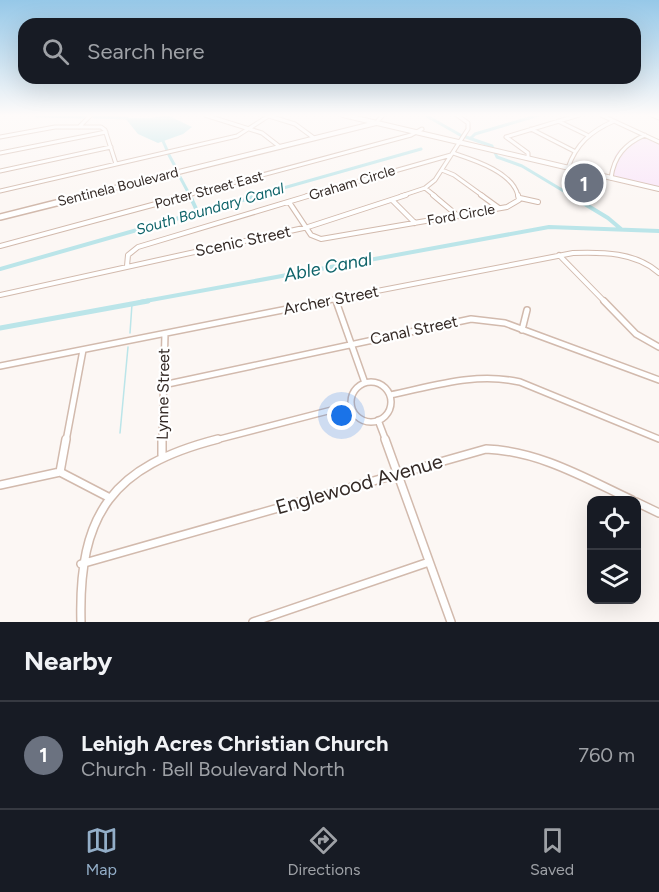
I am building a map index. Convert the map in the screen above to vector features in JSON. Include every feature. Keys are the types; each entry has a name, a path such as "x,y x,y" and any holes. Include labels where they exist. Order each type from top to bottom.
{"street":[{"path":"0,153 45,144"},
{"path":"110,144 116,164"},
{"path":"0,191 202,144"},
{"path":"277,144 280,147"},
{"name":"Sentinela Boulevard","path":"0,217 291,144"},
{"name":"Porter Street East","path":"0,246 373,144"},
{"name":"Scenic Street","path":"0,295 308,227 392,200 425,188 435,180 459,144"},
{"path":"468,144 659,189"},
{"path":"514,144 528,153 528,158"},
{"path":"560,144 574,151"},
{"path":"568,168 574,151 580,144"},
{"path":"611,178 612,166 618,153 629,144"},
{"path":"0,171 111,147"},
{"name":"Ford Circle","path":"308,227 311,235 316,238 499,208 513,205 520,198 516,188 501,176 473,159 452,154"},
{"name":"Graham Circle","path":"127,266 128,255 138,247 452,154"},
{"path":"442,170 454,175 499,208"},
{"path":"425,188 458,216"},
{"path":"520,198 538,202"},
{"path":"392,200 416,223"},
{"path":"289,202 308,227"},
{"path":"559,255 636,334 659,347"},
{"name":"Archer Street","path":"0,368 559,255 632,256 648,262 659,273"},
{"path":"335,299 365,383"},
{"path":"522,330 527,310"},
{"name":"Canal Street","path":"163,385 461,320 493,320 659,380"},
{"name":"Lynne Street","path":"162,455 165,334"},
{"path":"60,472 83,350"},
{"path":"390,395 470,376 498,377 520,382 659,439"},
{"path":"365,383 377,383 390,395 391,407 388,413 378,420 358,416 351,405 351,394 359,385 365,383"},
{"path":"81,622 81,564 92,530 111,498 130,477 162,455 351,405"},
{"path":"378,420 451,622"},
{"name":"Englewood Avenue","path":"81,564 470,452 503,449 536,457 621,496"},
{"path":"0,485 60,472 111,498"},
{"path":"641,504 659,513"},
{"path":"253,622 429,562"}],"shaded area":[{"path":"629,144 659,144 659,188 610,177 618,151"}],"waterway":[{"path":"164,144 167,150"},
{"path":"486,144 492,146 497,157 522,166 572,196"},
{"name":"South Boundary Canal","path":"255,196 421,149"},
{"path":"169,155 176,168"},
{"path":"180,177 188,192"},
{"name":"South Boundary Canal","path":"198,213 260,195"},
{"path":"570,195 608,218 621,229"},
{"path":"191,198 198,213"},
{"name":"South Boundary Canal","path":"0,269 198,213"},
{"name":"Able Canal","path":"140,302 549,227 659,231"},
{"name":"Able Canal","path":"0,328 148,301"},
{"path":"130,333 132,304"},
{"path":"120,433 128,347"}],"place":[{"name":"Lehigh Acres Christian Church","path":"584,183"}]}
